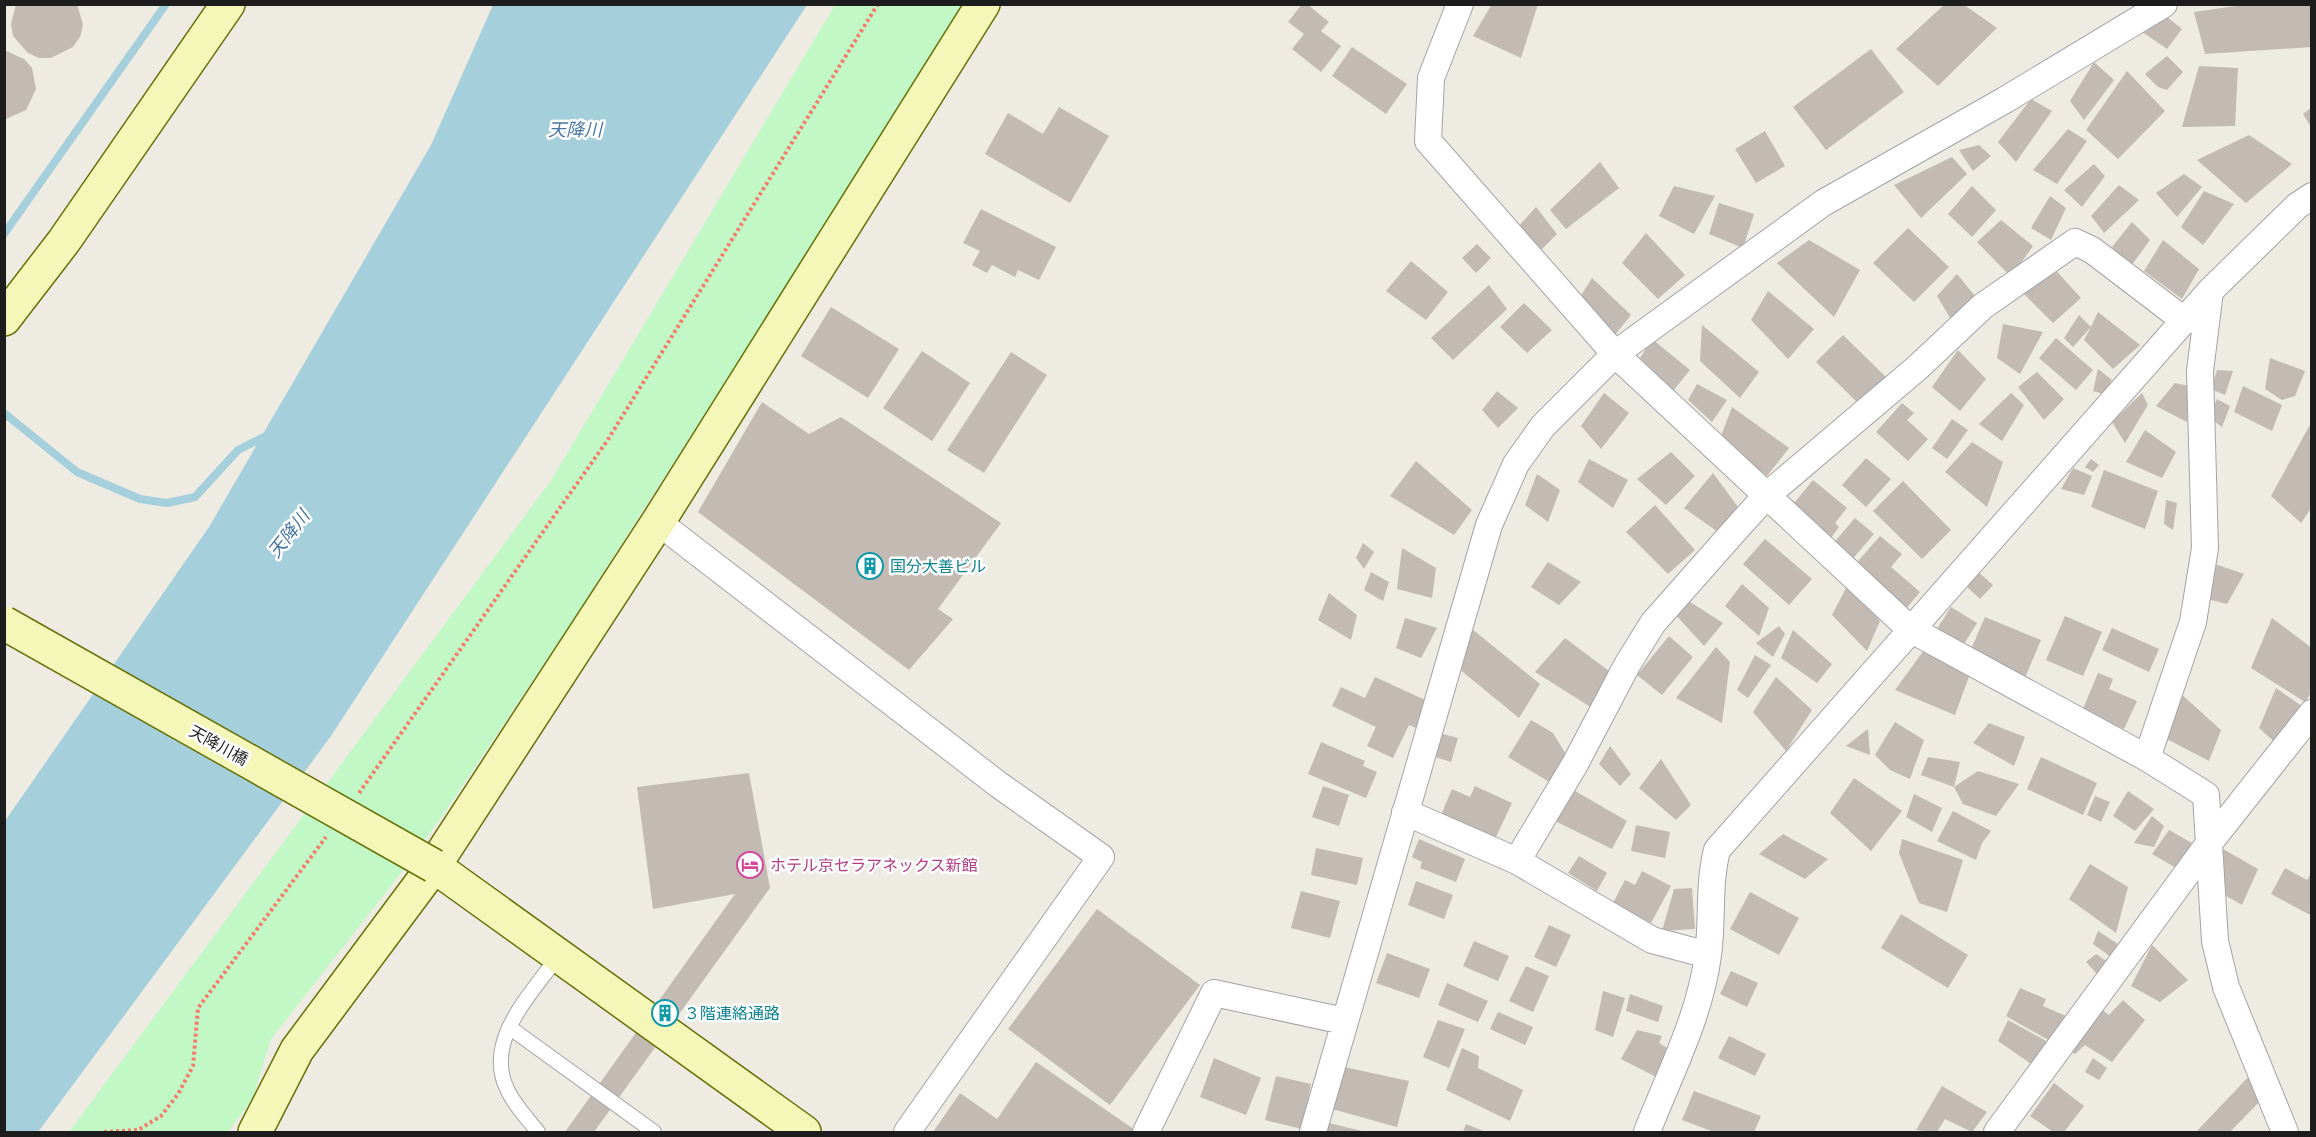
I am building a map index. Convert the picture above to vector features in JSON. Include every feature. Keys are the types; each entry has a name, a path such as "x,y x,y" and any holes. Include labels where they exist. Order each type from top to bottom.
{"street":[{"path":"4,319 64,241 228,4"},
{"path":"255,1132 297,1050 434,866 658,522 982,4"},
{"path":"1460,4 1431,78 1428,141 1615,354 1910,629 2147,758 2206,795 2215,941 2226,987 2285,1132"},
{"path":"1313,1132 1489,525 1516,464 1543,426 1615,354 1823,203 2005,100 2164,4"},
{"path":"1647,1132 1690,1028 1708,955 1711,877 1718,850 1869,680 1910,629 2210,291 2297,206 2312,196"},
{"path":"1517,861 1575,764 1627,665 1653,623 1766,496 1917,368 1983,306 2075,242 2092,250 2185,321"},
{"path":"2147,758 2193,621 2205,548 2200,371 2210,291"},
{"path":"658,522 999,785 1101,857 907,1132"},
{"name":"天降川橋","path":"4,623 434,866 559,955 787,1128"},
{"path":"1997,1132 2210,842 2312,713"},
{"path":"1405,812 1517,861 1652,940 1708,955"},
{"path":"1146,1132 1214,993 1344,1021"}],"lane":[{"path":"538,1132 507,1091 501,1069 500,1051 509,1026 559,955"},
{"path":"509,1026 654,1132"}],"path":[{"path":"352,801 408,726 608,441 878,4"},
{"path":"104,1132 138,1130 161,1116 178,1094 193,1065 198,1008 331,830"}],"green space":[{"path":"835,5 966,5 571,623 443,815 394,882 271,1039 253,1098 228,1132 69,1132 550,482"}],"water":[{"name":"天降川","path":"493,5 807,5 331,736 38,1132 5,1132 5,821 209,527 431,145"}],"building":[{"path":"16,4 77,4 83,25 80,37 73,47 51,58 39,58 28,53 13,36 11,24"},
{"path":"1302,4 1307,4 1329,22 1321,31 1341,46 1321,72 1292,49 1304,34 1288,22"},
{"path":"1492,4 1538,4 1521,58 1473,36"},
{"path":"1945,4 1963,4 1997,28 1938,86 1896,49"},
{"path":"2249,4 2312,4 2312,47 2205,54 2194,12"},
{"path":"2161,12 2182,29 2167,49 2141,31"},
{"path":"1352,47 1407,84 1386,114 1332,76"},
{"path":"1871,49 1904,92 1826,150 1793,107"},
{"path":"4,50 24,59 32,68 36,89 26,110 6,119"},
{"path":"2167,56 2183,72 2167,90 2158,87 2145,74"},
{"path":"2094,62 2114,80 2084,120 2070,101"},
{"path":"2199,66 2238,68 2235,126 2182,127"},
{"path":"2127,71 2165,111 2118,159 2086,130"},
{"path":"2031,99 2052,111 2016,162 1998,142"},
{"path":"1059,107 1109,136 1070,203 985,154 1008,113 1043,134"},
{"path":"2312,107 2312,129 2303,114"},
{"path":"2068,129 2087,141 2057,184 2033,170"},
{"path":"1765,131 1785,166 1756,183 1735,149"},
{"path":"2249,135 2292,164 2246,203 2197,160"},
{"path":"1979,145 1991,156 1973,171 1959,150"},
{"path":"1952,157 1967,174 1921,218 1894,185"},
{"path":"1600,162 1619,188 1566,229 1550,210"},
{"path":"2094,164 2105,176 2082,207 2064,190"},
{"path":"2184,174 2202,187 2177,217 2156,193"},
{"path":"2119,185 2139,200 2104,233 2091,216"},
{"path":"1674,186 1715,196 1694,234 1659,216"},
{"path":"1972,186 1996,210 1972,237 1948,214"},
{"path":"2204,191 2234,204 2203,245 2181,227"},
{"path":"2050,196 2066,208 2051,240 2031,228"},
{"path":"1719,203 1754,214 1743,248 1709,234"},
{"path":"1536,207 1557,234 1539,252 1517,228"},
{"path":"981,209 1056,247 1039,280 1018,270 1015,277 992,265 987,273 972,265 980,251 963,243"},
{"path":"2001,220 2033,246 2011,277 1977,242"},
{"path":"2132,222 2150,240 2131,266 2112,247"},
{"path":"1908,228 1949,267 1914,302 1873,263"},
{"path":"1646,233 1685,275 1658,299 1622,263"},
{"path":"1809,240 1860,270 1834,317 1777,263"},
{"path":"2163,240 2199,269 2182,299 2144,271"},
{"path":"1477,244 1491,258 1476,273 1462,258"},
{"path":"1411,261 1448,292 1426,320 1386,291"},
{"path":"2051,265 2081,298 2053,323 2024,294"},
{"path":"1957,274 1983,306 1955,326 1937,296"},
{"path":"1592,278 1631,315 1615,335 1580,297"},
{"path":"1489,285 1507,309 1453,360 1431,338"},
{"path":"1768,291 1814,329 1788,359 1751,320"},
{"path":"1524,303 1552,330 1527,353 1500,327"},
{"path":"831,307 899,349 868,398 801,356"},
{"path":"2098,312 2140,345 2113,369 2084,340"},
{"path":"2079,315 2091,327 2073,347 2064,338"},
{"path":"2003,324 2043,332 2020,374 1997,358"},
{"path":"1702,325 1759,372 1740,398 1700,361"},
{"path":"1843,335 1887,378 1861,406 1816,362"},
{"path":"2056,338 2093,370 2076,390 2039,358"},
{"path":"1652,339 1690,370 1673,391 1640,358"},
{"path":"1958,350 1986,379 1960,411 1932,387"},
{"path":"922,351 970,383 932,441 883,408"},
{"path":"1011,352 1047,375 984,473 947,450"},
{"path":"2270,358 2305,371 2295,396 2282,400 2265,389"},
{"path":"2098,369 2112,380 2103,394 2093,391"},
{"path":"2217,370 2233,371 2225,395 2211,389"},
{"path":"2037,372 2064,399 2044,420 2018,387"},
{"path":"2175,383 2189,386 2187,422 2156,406"},
{"path":"1697,384 1727,400 1712,422 1688,400"},
{"path":"2243,386 2282,405 2272,431 2234,412"},
{"path":"1497,391 1518,408 1498,428 1482,410"},
{"path":"1604,393 1629,413 1601,449 1581,426"},
{"path":"2011,393 2024,405 2002,441 1979,424"},
{"path":"2142,393 2148,405 2125,443 2112,422"},
{"path":"2217,399 2230,406 2222,427 2209,417"},
{"name":"国分大善ビル","path":"762,402 809,434 841,417 1001,523 938,609 953,619 909,670 698,512"},
{"path":"1902,403 1914,413 1907,420 1928,439 1908,461 1876,432"},
{"path":"1732,407 1789,448 1767,476 1720,439"},
{"path":"1952,419 1968,430 1947,459 1932,448"},
{"path":"2312,421 2312,507 2301,523 2271,496"},
{"path":"2145,430 2176,452 2162,478 2126,462"},
{"path":"1972,442 2003,462 1987,507 1945,472"},
{"path":"1671,452 1695,476 1666,505 1637,479"},
{"path":"1866,458 1891,479 1866,507 1842,485"},
{"path":"1589,459 1628,480 1613,508 1578,482"},
{"path":"2091,459 2099,465 2093,472 2085,467"},
{"path":"1416,461 1472,510 1454,535 1390,496"},
{"path":"2073,468 2092,476 2084,495 2061,489"},
{"path":"2104,470 2158,491 2145,529 2091,507"},
{"path":"1713,473 1741,511 1718,532 1684,508"},
{"path":"1537,474 1560,490 1548,522 1525,505"},
{"path":"1813,480 1847,508 1835,523 1839,527 1830,539 1791,507"},
{"path":"1903,481 1951,530 1922,559 1873,511"},
{"path":"2166,500 2177,503 2173,530 2164,524"},
{"path":"1655,505 1695,550 1668,574 1626,532"},
{"path":"1855,518 1874,534 1850,562 1831,546"},
{"path":"1880,536 1902,554 1891,567 1920,592 1904,611 1852,568"},
{"path":"1765,539 1812,579 1789,605 1743,564"},
{"path":"1363,543 1374,552 1364,569 1356,558"},
{"path":"1402,548 1436,568 1432,598 1397,589"},
{"path":"1548,562 1581,582 1559,605 1531,587"},
{"path":"2215,564 2244,574 2227,604 2203,598"},
{"path":"1977,571 1993,585 1980,599 1965,585"},
{"path":"1371,572 1389,582 1383,601 1364,590"},
{"path":"1742,584 1769,608 1759,636 1725,606"},
{"path":"1847,586 1880,621 1867,651 1832,615"},
{"path":"1329,593 1357,615 1351,640 1318,620"},
{"path":"1687,600 1723,623 1704,646 1675,614"},
{"path":"1951,607 1977,623 1961,649 1935,632"},
{"path":"2065,616 2102,632 2083,676 2046,660"},
{"path":"1985,617 2041,640 2024,680 1968,656"},
{"path":"1405,618 1437,628 1421,658 1396,648"},
{"path":"2272,618 2312,648 2312,692 2305,702 2251,668"},
{"path":"1779,626 1785,634 1773,657 1756,643"},
{"path":"2112,628 2159,649 2149,672 2102,650"},
{"path":"1472,629 1540,684 1519,718 1458,668"},
{"path":"1793,630 1832,664 1817,683 1781,658"},
{"path":"1669,636 1693,657 1662,695 1637,675"},
{"path":"1565,638 1609,671 1592,708 1535,672"},
{"path":"1716,647 1730,662 1722,723 1676,698"},
{"path":"1924,650 1971,671 1955,715 1895,690"},
{"path":"1755,655 1771,665 1748,698 1737,690"},
{"path":"2098,673 2113,679 2109,689 2137,701 2124,729 2082,711"},
{"path":"1375,677 1434,704 1421,730 1409,725 1393,758 1367,746 1376,727 1332,706 1341,687 1365,698"},
{"path":"1776,677 1812,710 1786,751 1753,712"},
{"path":"2276,688 2303,707 2279,746 2259,728"},
{"path":"2180,693 2221,730 2209,761 2161,736"},
{"path":"1531,720 1553,733 1567,756 1551,783 1508,757"},
{"path":"1895,722 1924,740 1910,779 1890,770 1875,755"},
{"path":"1989,723 2025,737 2014,766 1973,743"},
{"path":"1868,729 1870,755 1846,746"},
{"path":"1439,733 1458,738 1451,762 1432,756"},
{"path":"1321,742 1365,761 1363,766 1377,772 1366,798 1308,774"},
{"path":"1610,746 1631,774 1620,786 1599,764"},
{"path":"1928,757 1960,762 1954,787 1921,775"},
{"path":"2041,757 2097,783 2083,815 2027,789"},
{"path":"1661,759 1691,805 1676,820 1639,788"},
{"path":"1978,771 2019,784 1996,816 1963,804 1954,787"},
{"name":"ホテル京セラアネックス新館","path":"749,773 770,888 594,1132 565,1132 735,894 653,909 637,787"},
{"path":"1854,778 1902,811 1871,851 1830,813"},
{"path":"1323,786 1349,795 1339,826 1312,817"},
{"path":"1475,786 1512,803 1495,839 1441,815 1452,789 1470,797"},
{"path":"1570,788 1627,821 1612,849 1555,821"},
{"path":"2128,791 2154,809 2135,831 2113,816"},
{"path":"1914,794 1942,808 1932,832 1906,817"},
{"path":"2095,796 2110,802 2101,822 2087,815"},
{"path":"1953,811 1991,831 1982,843 1976,860 1937,841"},
{"path":"2152,816 2164,826 2154,847 2134,843"},
{"path":"1636,825 1670,832 1665,858 1631,851"},
{"path":"2169,830 2192,843 2178,869 2152,854"},
{"path":"1783,834 1828,859 1805,879 1759,854"},
{"path":"1419,839 1465,859 1456,882 1420,868 1422,862 1412,857"},
{"path":"1902,839 1963,860 1947,912 1919,903 1899,853"},
{"path":"1316,848 1363,858 1357,885 1311,875"},
{"path":"2223,849 2258,869 2242,905 2219,892"},
{"path":"1579,856 1607,873 1597,891 1568,873"},
{"path":"2090,864 2128,887 2116,933 2069,899"},
{"path":"2285,868 2307,880 2312,872 2312,916 2271,894"},
{"path":"1642,871 1671,886 1651,923 1613,903 1625,880 1635,885"},
{"path":"1416,881 1453,895 1444,919 1408,905"},
{"path":"1692,888 1695,929 1662,931 1674,889"},
{"path":"1301,891 1340,901 1330,938 1291,928"},
{"path":"1750,892 1799,918 1779,955 1730,929"},
{"path":"1097,909 1200,985 1110,1105 1008,1029"},
{"path":"1901,914 1968,955 1948,988 1881,948"},
{"path":"1549,925 1571,935 1556,967 1534,957"},
{"path":"2098,931 2118,944 2111,957 2093,944"},
{"path":"1474,941 1509,956 1498,981 1463,966"},
{"path":"2152,945 2188,980 2160,1002 2131,986"},
{"path":"1387,953 1430,969 1419,998 1376,983"},
{"path":"2096,954 2108,962 2097,974 2086,962"},
{"path":"1526,966 1549,976 1533,1012 1509,1001"},
{"path":"1731,971 1758,983 1747,1007 1720,994"},
{"path":"1447,983 1488,1001 1478,1022 1438,1005"},
{"path":"2020,988 2046,999 2043,1006 2066,1016 2050,1041 2006,1016"},
{"path":"1603,991 1625,998 1613,1037 1595,1030"},
{"path":"1630,994 1663,1006 1658,1022 1626,1011"},
{"path":"2123,1000 2145,1020 2112,1062 2085,1045 2075,1054 2063,1047 2096,1005 2109,1015"},
{"path":"1498,1012 1533,1027 1525,1045 1490,1029"},
{"path":"1438,1020 1465,1029 1449,1068 1423,1057"},
{"path":"2008,1020 2050,1043 2034,1066 1998,1041"},
{"path":"1637,1030 1662,1036 1659,1043 1669,1049 1656,1077 1621,1059"},
{"path":"1729,1036 1766,1054 1755,1076 1718,1058"},
{"path":"1462,1048 1479,1056 1478,1068 1523,1090 1510,1121 1446,1090"},
{"path":"1214,1058 1261,1078 1246,1115 1200,1097"},
{"path":"2093,1058 2107,1068 2099,1080 2085,1072"},
{"path":"1036,1062 1138,1132 933,1132 960,1093 997,1119"},
{"path":"1344,1067 1409,1081 1397,1127 1332,1109"},
{"path":"2254,1071 2264,1097 2230,1132 2196,1132"},
{"path":"1276,1076 1311,1084 1302,1129 1265,1120"},
{"path":"2054,1083 2084,1106 2064,1132 2053,1132 2030,1116"},
{"path":"1942,1086 1987,1112 1972,1132 1945,1119 1937,1132 1916,1130"},
{"path":"1694,1091 1761,1116 1754,1132 1714,1132 1682,1120"},
{"path":"1329,1123 1366,1132 1327,1132"},
{"path":"1466,1124 1486,1132 1463,1132"}],"waterway":[{"path":"4,234 166,4"},
{"path":"4,413 77,472 140,499 167,503 195,497 238,450 270,434"}],"place":[{"name":"国分大善ビル","path":"870,566"},
{"name":"ホテル京セラアネックス新館","path":"750,865"},
{"name":"３階連絡通路","path":"665,1013"}]}
